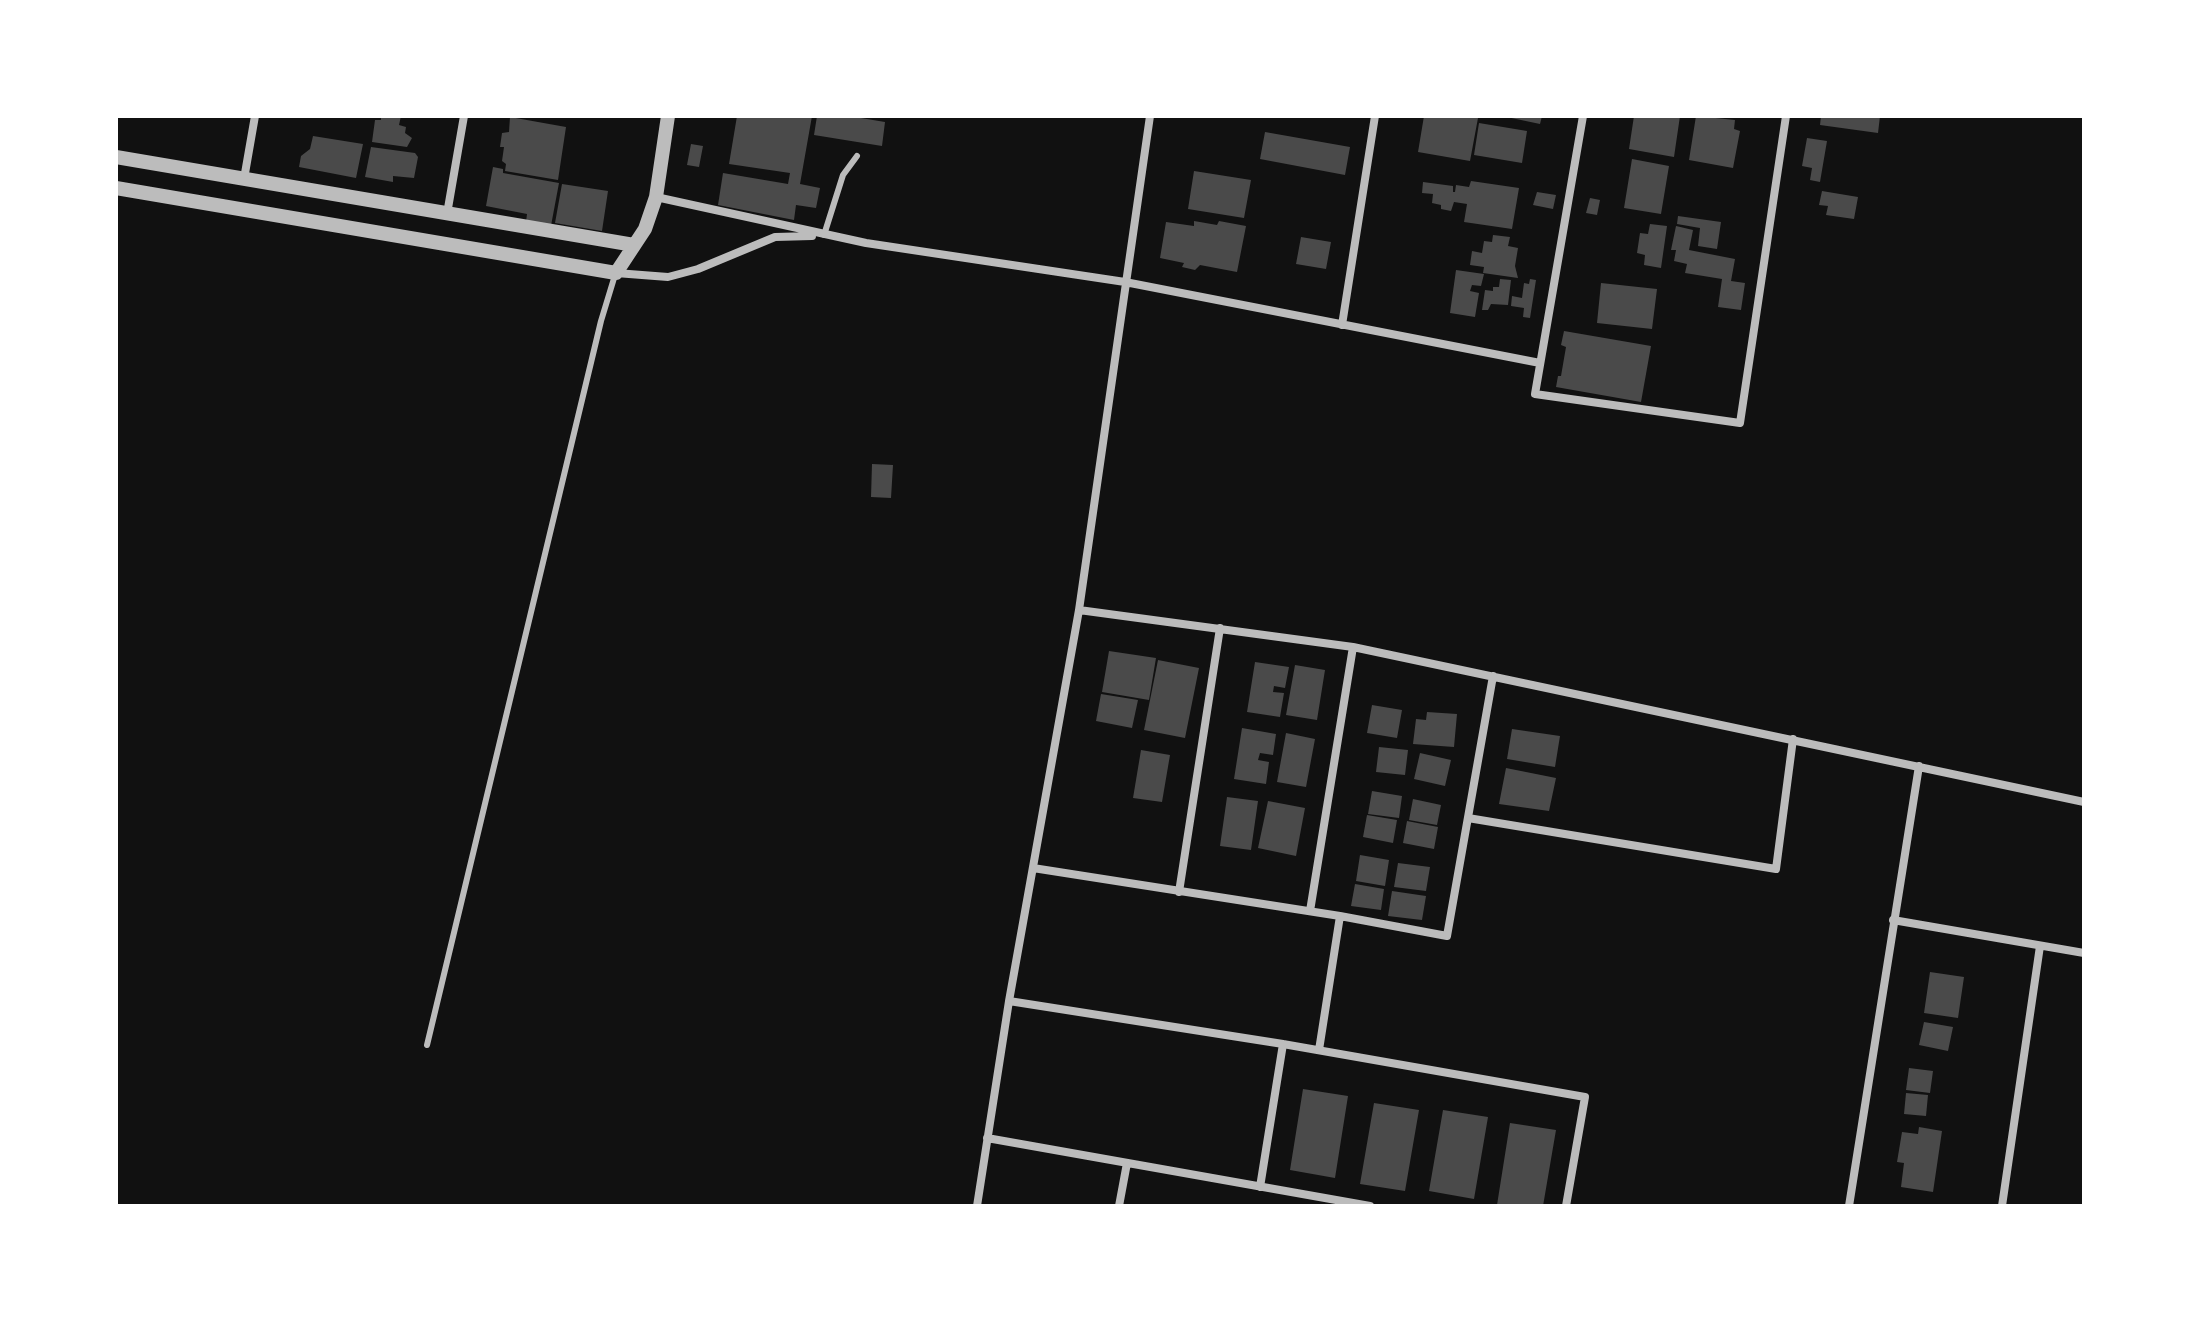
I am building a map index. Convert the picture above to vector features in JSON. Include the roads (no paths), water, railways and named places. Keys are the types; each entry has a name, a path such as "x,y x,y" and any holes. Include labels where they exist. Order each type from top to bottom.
{"street":[{"path":"244,179 255,116"},
{"path":"446,214 464,116"},
{"path":"616,273 645,229 656,197 668,116"},
{"path":"977,1206 1009,1001 1079,610 1150,116"},
{"path":"1342,325 1375,116"},
{"path":"1583,116 1535,394 1740,423 1786,116"},
{"path":"116,157 634,245"},
{"path":"116,188 616,273 668,277 698,269 775,237 824,235"},
{"path":"656,197 824,235 1125,282 1540,363"},
{"path":"1079,610 1353,647 2084,802"},
{"path":"1179,892 1220,628"},
{"path":"1310,911 1353,647"},
{"path":"1033,868 1310,911 1447,936 1493,676"},
{"path":"1468,818 1776,869 1793,739"},
{"path":"1849,1206 1919,766"},
{"path":"1319,1050 1340,916"},
{"path":"1893,920 2084,953"},
{"path":"2002,1206 2040,946"},
{"path":"1009,1001 1283,1044 1585,1097 1566,1206"},
{"path":"1260,1187 1283,1044"},
{"path":"987,1138 1370,1206"},
{"path":"1119,1206 1127,1163"}],"lane":[{"path":"824,235 843,175 857,156"},
{"path":"427,1045 601,321 616,273"}]}
